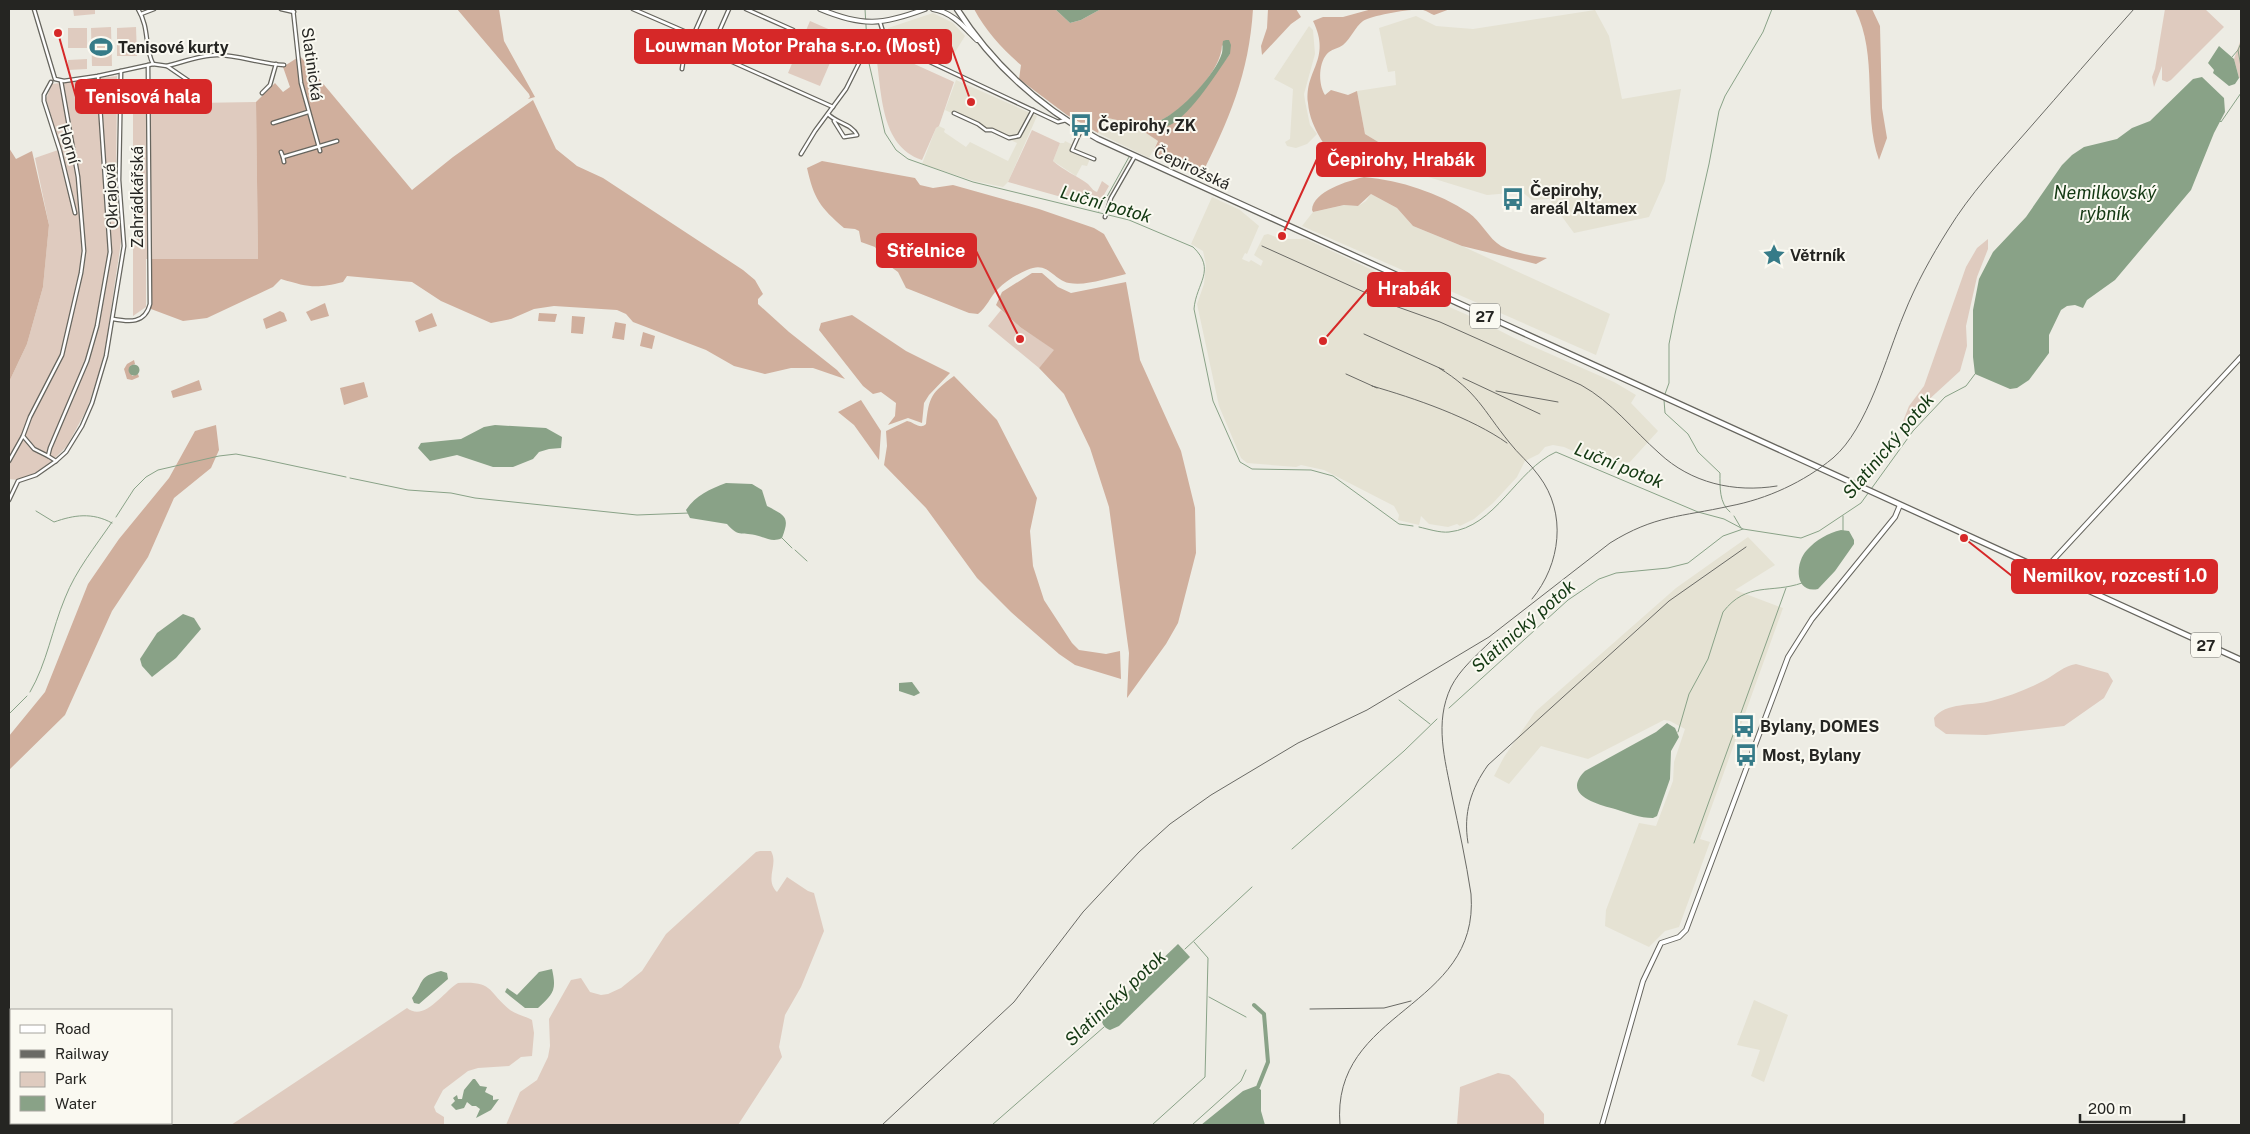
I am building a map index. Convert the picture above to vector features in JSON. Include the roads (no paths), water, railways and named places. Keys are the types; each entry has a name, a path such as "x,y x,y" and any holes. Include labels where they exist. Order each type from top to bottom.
{"main road":[{"name":"Čepirožská","path":"957,9 986,49 1024,88 1081,130 1900,505"},
{"name":"27","path":"1900,505 2241,660"}],"street":[{"path":"34,9 54,79 61,81 98,76 153,64 167,66 216,54 284,64"},
{"path":"138,9 147,32 150,58 153,64"},
{"path":"141,14 154,9"},
{"path":"281,9 293,10"},
{"path":"633,9 693,35"},
{"path":"682,70 682,61 705,9"},
{"path":"710,52 729,9"},
{"path":"746,9 793,30"},
{"path":"820,9 850,20 865,22 896,20 925,9"},
{"path":"933,9 943,11 954,18 986,49"},
{"name":"Slatinická","path":"293,10 301,83 320,151"},
{"path":"880,22 884,35 896,46 1058,122 1066,120"},
{"path":"801,154 814,131 846,89 863,55 884,35"},
{"path":"690,43 833,107"},
{"path":"262,93 270,85 276,64"},
{"name":"Zahrádkářská","path":"112,319 136,321 146,314 150,302 148,65"},
{"path":"167,66 202,90 206,105"},
{"name":"Okrajová","path":"9,500 18,481 36,475 56,462 66,452 82,426 92,403 106,356 124,246 119,180 121,71"},
{"path":"48,456 54,436 88,362 97,326 110,252 98,76"},
{"path":"9,461 62,356 81,273 84,251 78,177 61,81"},
{"name":"Horní","path":"51,82 44,95 44,101 60,150 75,213"},
{"path":"954,113 978,124 986,130 992,130 1009,138 1019,136 1033,110"},
{"path":"272,123 308,112"},
{"path":"828,114 844,137 857,135 854,129 834,121"},
{"path":"1081,130 1072,150 1094,159"},
{"path":"283,157 336,141"},
{"path":"281,152 284,162"},
{"path":"1105,217 1111,198 1135,156"},
{"path":"2044,570 2241,357"},
{"path":"23,436 27,438 34,449 56,462"},
{"path":"1602,1125 1643,981 1661,943 1679,937 1686,930 1788,657 1812,619 1895,517 1900,505"}],"water":[{"path":"1055,9 1101,9 1081,20 1070,23"},
{"path":"1229,40 1231,45 1230,54 1209,85 1182,116 1163,128 1161,120 1188,100 1213,71 1222,53 1223,41"},
{"path":"2219,46 2234,59 2239,78 2235,84 2229,86 2213,73 2214,70 2208,63"},
{"name":"Nemilkovský rybník","path":"2202,77 2224,98 2225,112 2214,133 2191,190 2115,280 2087,300 2083,308 2075,305 2067,306 2061,310 2049,335 2049,353 2029,380 2017,388 2010,389 1975,374 1973,310 1979,279 1993,252 2026,217 2062,165 2072,155 2084,147 2117,139 2132,128 2150,121 2193,79"},
{"path":"134,364 140,370 134,376 128,370"},
{"path":"495,425 546,428 562,437 561,448 539,452 533,459 513,467 493,467 457,455 430,461 418,448 421,443 461,439 484,427"},
{"path":"726,483 752,484 762,490 767,506 785,518 786,526 782,538 772,540 734,531 727,524 690,518 686,510 694,500 709,490"},
{"path":"1841,530 1849,531 1854,544 1835,571 1818,589 1804,587 1799,576 1800,562 1803,555 1822,537"},
{"path":"183,614 194,618 201,629 176,658 152,677 142,666 140,659 157,633"},
{"path":"912,682 920,693 914,696 899,691 899,683"},
{"path":"1667,723 1675,728 1679,737 1671,751 1670,779 1657,816 1648,818 1629,814 1591,801 1579,792 1577,786 1579,779 1585,771 1656,732"},
{"path":"1178,944 1190,957 1119,1026 1110,1030 1106,1028 1102,1017"},
{"path":"552,969 554,987 547,999 538,1008 525,1008 505,992 507,988 517,995 539,972"},
{"path":"441,971 447,973 448,979 419,1004 414,1003 412,998 422,980 428,975"},
{"path":"473,1079 480,1086 487,1087 485,1092 493,1096 493,1100 499,1099 491,1110 476,1118 480,1109 476,1106 472,1106 467,1102 464,1108 456,1110 451,1105 455,1101 453,1098 457,1095 458,1099 462,1099 464,1090"},
{"path":"1256,1086 1261,1090 1261,1111 1265,1125 1201,1125 1243,1091"}],"waterway":[{"name":"Luční potok","path":"865,9 868,59 885,133 896,150 908,159 973,182 1129,220 1193,247 1204,263 1203,277 1194,309 1213,401 1240,462 1252,469 1311,470 1333,476 1399,524 1413,526"},
{"path":"1665,394 1669,383 1669,344 1719,111 1725,96 1763,32 1772,9"},
{"name":"Slatinický potok","path":"2241,43 2238,50 2241,67"},
{"name":"Slatinický potok","path":"2232,57 2238,50"},
{"name":"Slatinický potok","path":"2220,121 2241,93"},
{"path":"1144,132 1160,122"},
{"path":"1099,211 1129,157"},
{"name":"Slatinický potok","path":"1449,708 1568,600 1599,579 1616,573 1668,568 1688,563 1723,536 1743,529 1801,538 1819,531 1861,503 1913,431 1945,397 1966,386 1975,374"},
{"path":"1664,400 1665,413 1688,434 1698,452 1720,473 1722,499 1730,512"},
{"name":"Luční potok","path":"1419,527 1449,532 1465,528 1480,520 1529,471 1542,460 1556,452 1698,512 1724,519 1743,529"},
{"path":"116,517 134,489 146,477 158,470 219,456 236,454 346,477"},
{"path":"350,478 408,490 451,493 475,498 637,515 689,513"},
{"path":"36,511 54,522 90,516 112,523"},
{"name":"Luční potok","path":"1734,516 1741,528"},
{"path":"1843,516 1843,532"},
{"path":"30,692 41,669 69,588 86,559 112,522"},
{"path":"782,538 792,548"},
{"path":"795,550 807,561"},
{"path":"1678,732 1689,694 1708,659 1723,612 1732,602 1750,592 1802,583"},
{"path":"1694,843 1786,588"},
{"path":"9,714 27,696"},
{"path":"1399,700 1430,724"},
{"name":"Slatinický potok","path":"1292,849 1404,751 1437,719"},
{"name":"Slatinický potok","path":"1185,949 1252,887"},
{"path":"1152,1125 1205,1077 1208,958 1194,942"},
{"path":"1209,997 1246,1017"},
{"path":"1254,1005 1264,1014 1268,1062 1258,1087"},
{"name":"Slatinický potok","path":"992,1125 1104,1027"},
{"path":"1192,1125 1241,1081 1246,1070"}],"railway":[{"path":"882,1125 1014,1002 1083,912 1139,852 1170,824 1211,795 1298,743 1367,710 1489,637 1610,543 1626,534 1668,518 1758,499 1810,475 1833,458 1845,445 1866,411 1914,292 1942,240 1957,217 1975,191 2134,9"},
{"path":"1262,246 1395,306 1440,322 1581,385 1603,400 1659,453 1685,472 1729,487 1761,488 1777,486"},
{"path":"1364,334 1444,370"},
{"path":"1439,368 1452,376 1471,393 1539,476 1548,490 1554,506 1557,538 1549,570 1542,585 1532,599"},
{"path":"1346,374 1377,388"},
{"path":"1463,378 1540,414"},
{"path":"1372,386 1406,396 1460,417 1507,443"},
{"path":"1496,391 1558,402"},
{"path":"1468,843 1467,822 1470,802 1477,783 1488,765 1669,601 1746,547"},
{"path":"1340,1125 1343,1087 1358,1056 1379,1032 1431,987 1453,963 1468,932 1471,894 1444,755 1442,741 1443,714 1455,680 1469,662 1491,641"},
{"path":"1310,1009 1384,1008 1411,1001"}],"place":[{"name":"Tenisová hala","path":"58,33"},
{"name":"Tenisové kurty","path":"101,47"},
{"name":"Louwman Motor Praha s.r.o. (Most)","path":"971,102"},
{"name":"Čepirohy, ZK","path":"1081,125"},
{"name":"Čepirohy, areál Altamex","path":"1513,199"},
{"name":"Čepirohy, Hrabák","path":"1282,236"},
{"name":"Větrník","path":"1774,255"},
{"name":"Střelnice","path":"1020,339"},
{"name":"Hrabák","path":"1323,341"},
{"name":"Nemilkov, rozcestí 1.0","path":"1964,538"},
{"name":"Bylany, DOMES","path":"1744,726"},
{"name":"Most, Bylany","path":"1746,755"}]}
